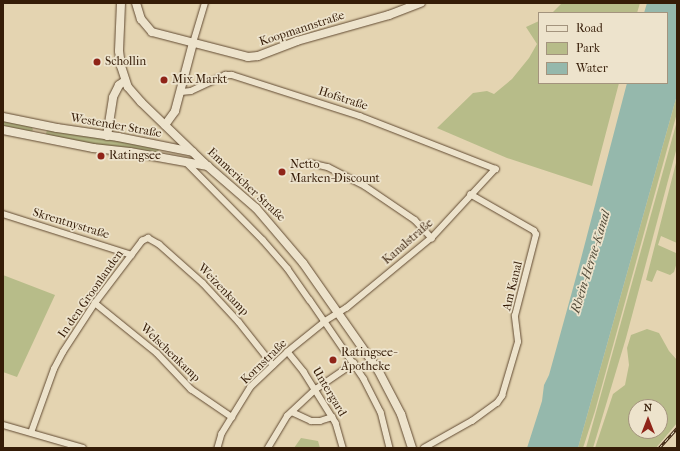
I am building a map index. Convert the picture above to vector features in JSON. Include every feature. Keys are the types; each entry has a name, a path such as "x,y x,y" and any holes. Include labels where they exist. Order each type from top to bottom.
{"main road":[{"name":"Emmericher Straße","path":"121,3 119,51 120,66 125,81 134,95 194,152 204,164 240,193 271,224 303,263 378,370 396,403 412,448"},
{"name":"Koopmannstraße","path":"136,3 141,18 152,32 253,57 297,41 391,14 420,3"},
{"path":"165,125 175,111 193,43"},
{"path":"108,136 113,97 119,85 125,81"},
{"name":"Westender Straße","path":"3,117 194,152"},
{"path":"31,136 36,130 35,124"},
{"name":"Westender Straße","path":"3,130 94,148 130,152 204,164"},
{"path":"186,162 191,160 194,152"}],"street":[{"path":"193,43 205,3"},
{"name":"Hofstraße","path":"181,92 191,91 225,75 232,75 360,116 496,169"},
{"name":"Emmericher Straße","path":"186,162 288,269 354,363 381,412 390,448"},
{"path":"310,163 328,167 365,186 416,220 432,238"},
{"path":"198,173 204,164"},
{"name":"Kanalstraße","path":"325,322 339,313 432,238 496,169"},
{"name":"Am Kanal","path":"424,448 472,421 497,403 502,396 518,342 516,316 536,235 534,231 471,195"},
{"name":"Skrentnystraße","path":"3,214 132,255"},
{"name":"In den Groonlanden","path":"31,433 54,369 95,303 142,241 148,238"},
{"name":"Weizenkamp","path":"148,238 154,240 203,283 239,322 273,365"},
{"name":"Welschenkamp","path":"95,303 157,353 191,389 232,417"},
{"name":"Kornstraße","path":"218,448 222,434 251,387 273,365 325,322"},
{"name":"Untergard","path":"288,352 316,389 336,423 343,448"},
{"path":"268,448 287,416 316,389 354,363"},
{"path":"292,412 311,421 320,421 332,417"},
{"path":"3,425 83,448"}],"green space":[{"path":"562,3 640,3 637,12 553,12"},
{"path":"538,21 538,84 619,84 592,186 507,158 437,128 473,93 487,91 494,94 512,79 529,58 537,44 526,27"},
{"path":"677,95 677,113 595,411 583,448 578,448"},
{"path":"3,120 32,127 33,130 31,132 3,127"},
{"path":"677,121 677,147 626,338 593,448 586,448"},
{"path":"48,127 159,148 158,154 45,137"},
{"path":"677,159 677,243 661,236 658,245 676,253 677,262 674,272 670,275 657,270 652,282 646,280"},
{"path":"3,275 55,295 17,377 3,372"},
{"path":"647,329 659,333 669,351 677,360 677,423 668,434 668,399 628,399 628,439 664,439 656,448 595,448 613,394 625,385 629,365 627,348 631,335"},
{"path":"301,438 318,441 320,448 294,448"}],"water":[{"name":"Rhein-Herne-Kanal","path":"647,3 677,3 677,95 578,448 527,448 542,401 544,385 549,375 578,270 627,84 668,84 668,12 644,12"}],"railway":[{"path":"659,448 677,428"}],"place":[{"name":"Schollin","path":"97,62"},
{"name":"Mix Markt","path":"164,80"},
{"name":"Ratingsee","path":"101,156"},
{"name":"Netto Marken-Discount","path":"282,172"},
{"name":"Ratingsee- Apotheke","path":"333,360"}]}
